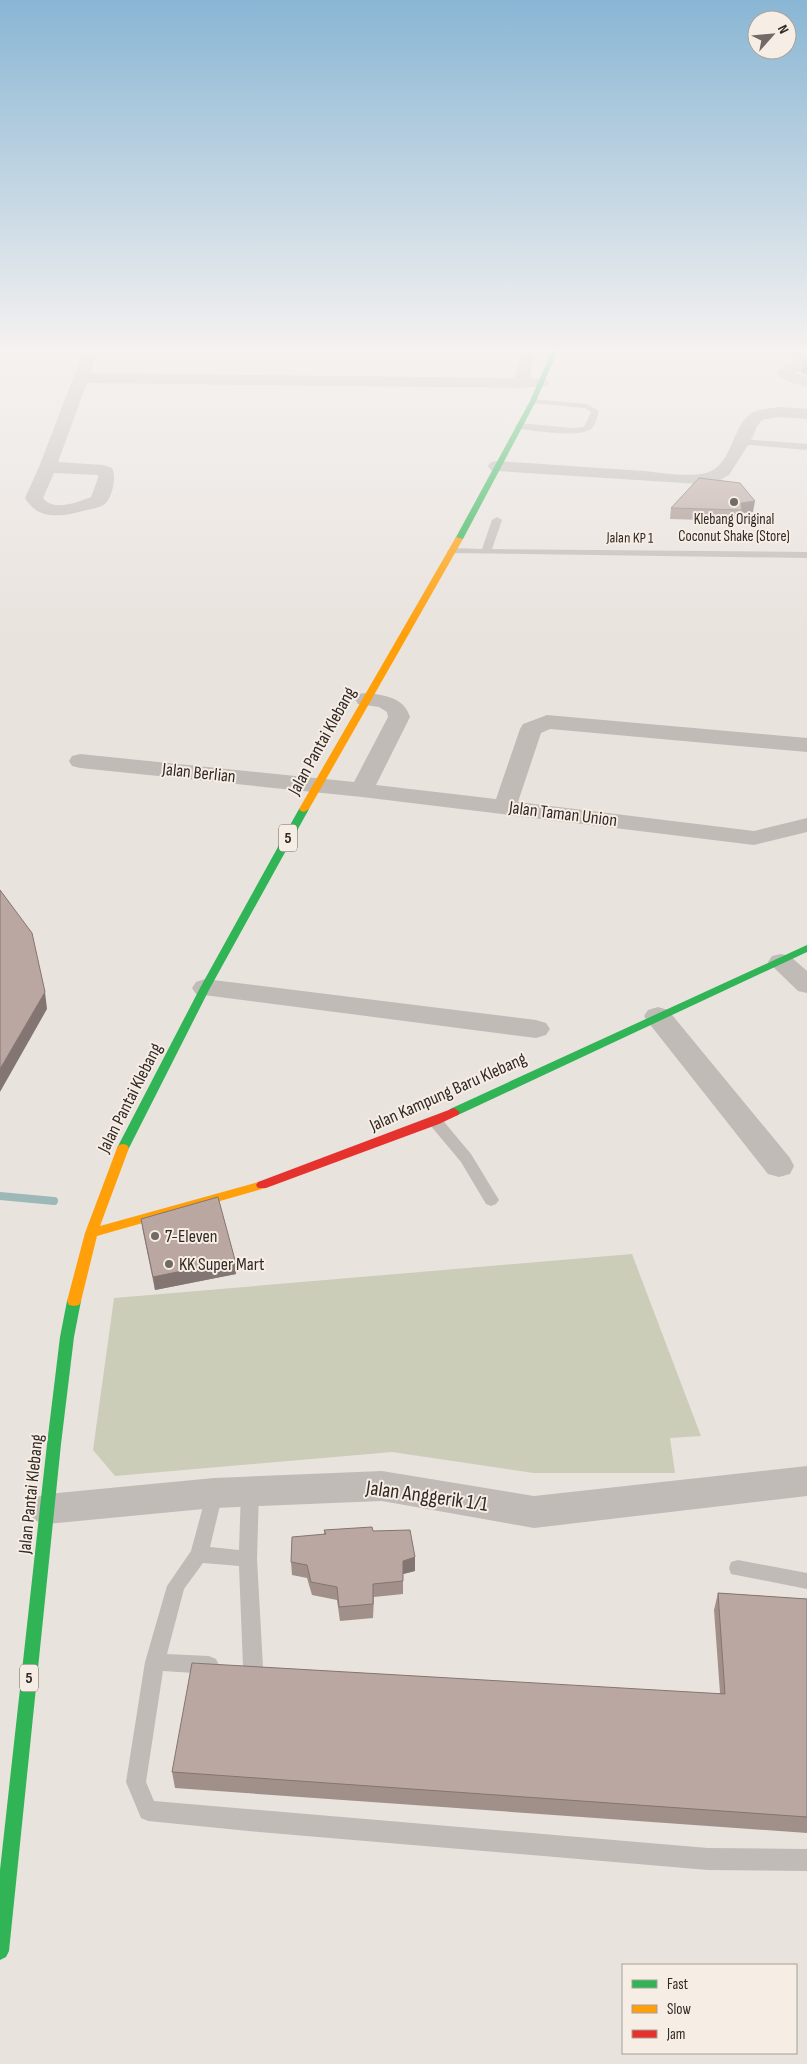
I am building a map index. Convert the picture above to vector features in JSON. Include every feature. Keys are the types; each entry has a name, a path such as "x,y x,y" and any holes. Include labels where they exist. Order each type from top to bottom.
{"main road":[{"name":"Jalan Pantai Klebang","path":"0,1951 46,1510 68,1337 78,1279 91,1233 118,1159 205,988 317,785 452,551 509,443"},
{"name":"Jalan Kampung Baru Klebang","path":"91,1233 276,1181 435,1121 658,1016 781,962 807,948"}],"street":[{"path":"48,467 57,443"},
{"path":"497,466 664,478 699,478 714,476 723,471 741,443"},
{"path":"362,790 399,717 399,712 392,705 366,699"},
{"path":"505,807 531,729 547,722 807,745"},
{"name":"Jalan Berlian","path":"80,761 317,785"},
{"name":"Jalan Taman Union","path":"317,785 754,838 807,825"},
{"path":"781,962 807,985"},
{"path":"205,988 536,1029"},
{"path":"658,1016 779,1166"},
{"name":"Jalan Anggerik 1/1","path":"46,1510 214,1493 382,1486 534,1512 807,1481"}],"lane":[{"path":"759,443 807,447"},
{"path":"486,551 497,520"},
{"name":"Jalan KP 1","path":"452,551 807,555"},
{"path":"435,1121 466,1158 491,1200"},
{"path":"250,1491 248,1559 253,1668"},
{"path":"214,1493 199,1554 176,1586 155,1662 136,1782 148,1811 708,1860 807,1860"},
{"path":"199,1554 248,1559"},
{"path":"738,1568 807,1581"},
{"path":"155,1662 273,1669"}],"green space":[{"path":"632,1254 701,1436 670,1438 675,1473 534,1473 392,1452 115,1476 93,1450 114,1298"}],"building":[{"path":"699,478 740,483 755,501 741,503 742,510 671,508"},
{"path":"0,890 32,933 45,992 0,1069"},
{"path":"218,1197 235,1260 153,1277 141,1219"},
{"path":"372,1527 373,1531 410,1530 415,1557 403,1561 403,1581 373,1584 373,1604 339,1607 337,1587 311,1582 307,1565 291,1562 292,1537 326,1534 324,1530"},
{"path":"718,1593 807,1599 807,1817 172,1772 192,1663 725,1694"}],"waterway":[{"path":"0,1196 54,1201"}],"traffic: fast":[{"path":"459,539 510,443"},
{"path":"123,1148 205,988 304,809"},
{"path":"454,1112 807,948"},
{"path":"0,1951 54,1444 67,1337 74,1301"}],"traffic: slow":[{"path":"304,809 459,539"},
{"path":"74,1301 91,1233 123,1148"},
{"path":"91,1233 262,1185"}],"traffic: jam":[{"path":"262,1185 435,1121 454,1112"}],"place":[{"name":"Klebang Original Coconut Shake (Store)","path":"734,502"},
{"name":"7-Eleven","path":"155,1236"},
{"name":"KK Super Mart","path":"169,1264"}]}
